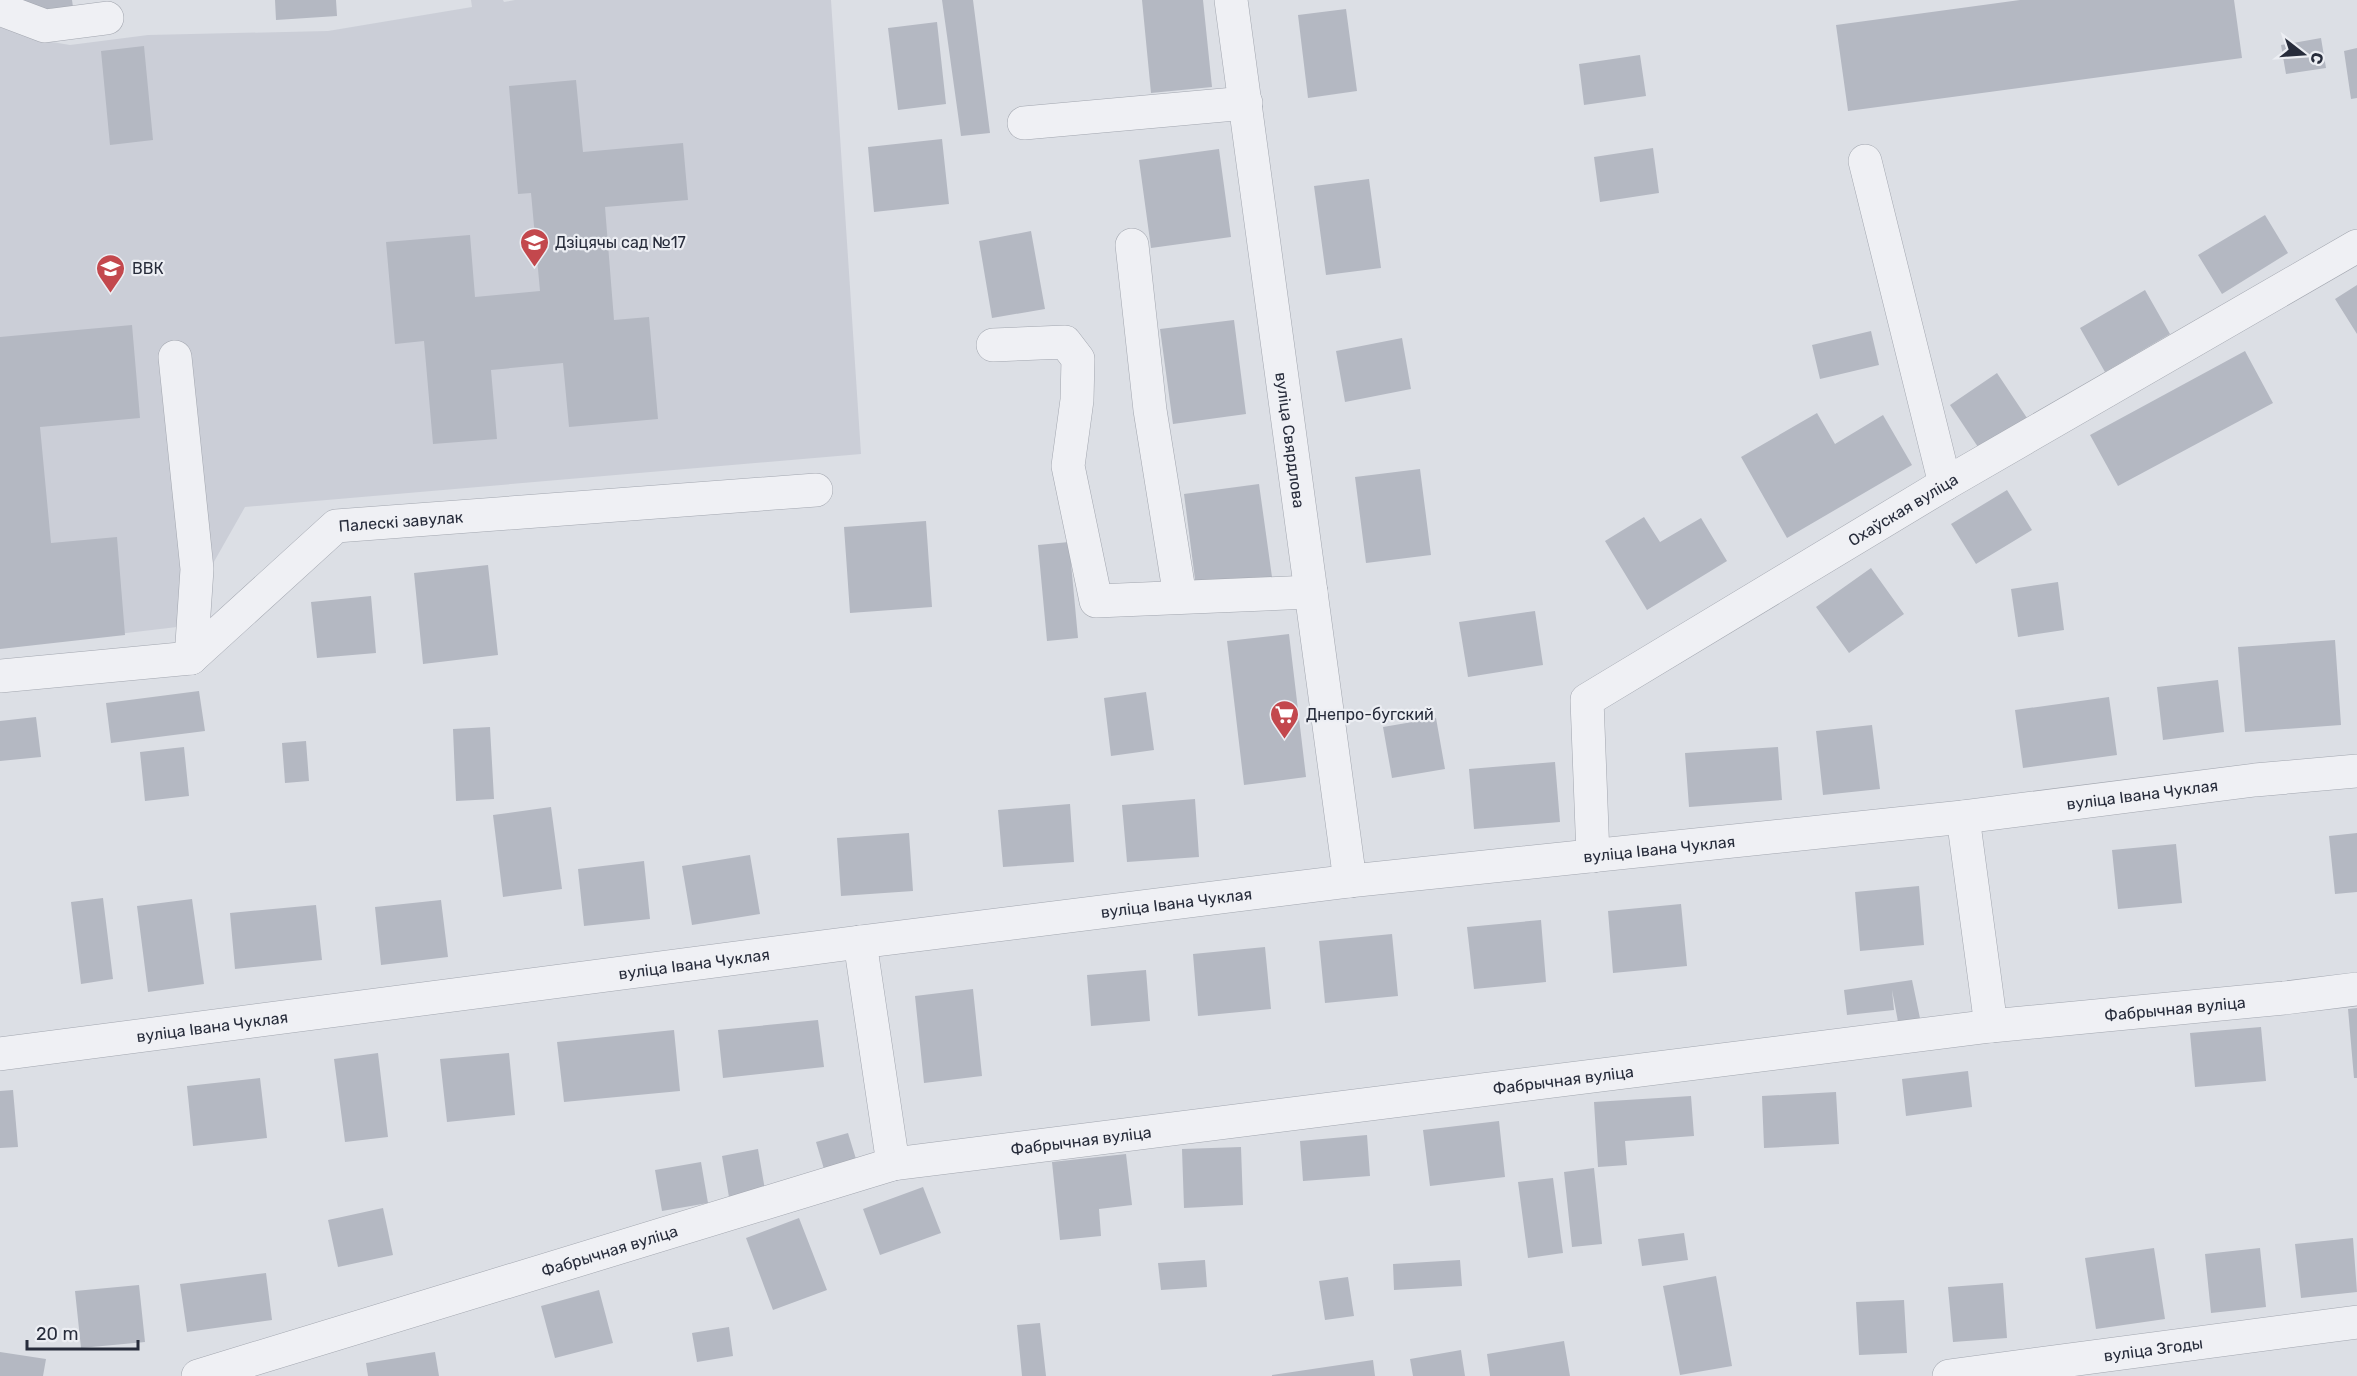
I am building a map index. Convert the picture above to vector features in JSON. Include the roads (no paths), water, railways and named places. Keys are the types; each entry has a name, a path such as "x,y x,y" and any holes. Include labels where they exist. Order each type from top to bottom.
{"street":[{"name":"вуліца Свярдлова","path":"1231,0 1350,881"},
{"path":"0,9 45,26 107,18"},
{"path":"1023,123 1246,104"},
{"path":"1865,161 1945,484"},
{"path":"1131,245 1150,410 1180,597"},
{"name":"Охаўская вуліца","path":"1593,856 1587,700 1945,484 2357,246"},
{"path":"993,345 1065,342 1078,359 1077,400 1068,466 1096,601 1311,592"},
{"path":"0,676 191,657 197,569 175,357"},
{"name":"Палескі завулак","path":"191,657 336,526 816,490"},
{"name":"вуліца Івана Чуклая","path":"0,1054 1350,881 1963,817 2255,780 2357,771"},
{"path":"1963,817 1991,1026"},
{"path":"860,942 893,1164"},
{"name":"Фабрычная вуліца","path":"198,1376 893,1164 1991,1026 2284,998 2357,988"},
{"name":"вуліца Згоды","path":"1949,1376 2357,1322"}],"place":[{"name":"Дзіцячы сад №17","path":"534,268"},
{"name":"ВВК","path":"111,294"},
{"name":"Днепро-бугский","path":"1285,740"}]}
